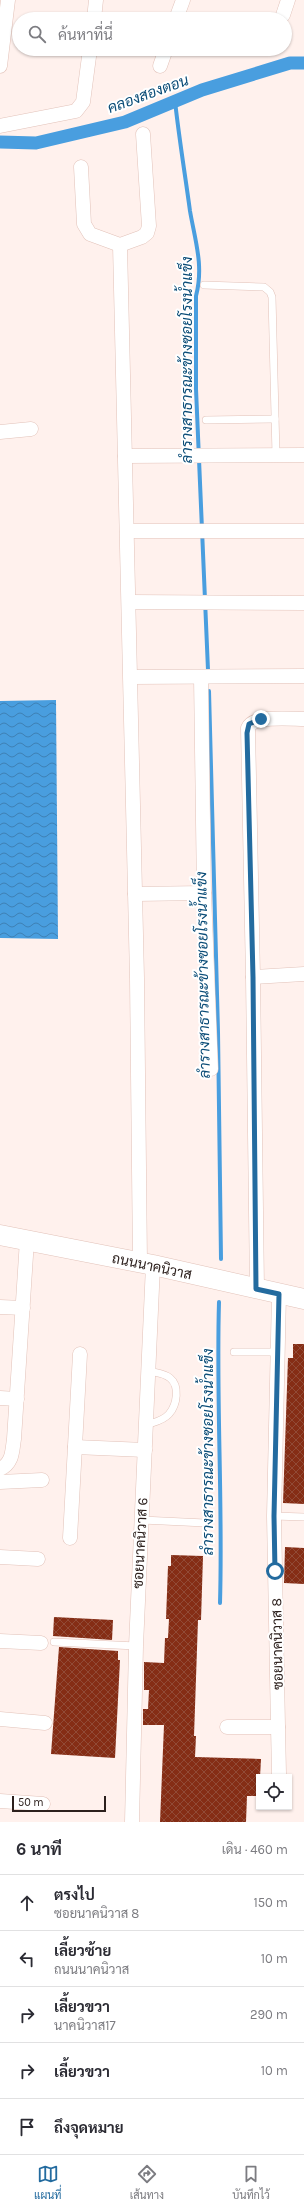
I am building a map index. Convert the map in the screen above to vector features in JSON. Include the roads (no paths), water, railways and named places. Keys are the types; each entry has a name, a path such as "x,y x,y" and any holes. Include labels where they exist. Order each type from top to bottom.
{"main road":[{"name":"ถนนนาคนิวาส","path":"0,1235 147,1264 304,1299"}],"street":[{"path":"0,66 8,0"},
{"path":"95,12 96,0"},
{"path":"179,12 183,0"},
{"path":"283,12 288,0"},
{"path":"0,126 76,111 80,108 83,102 89,56"},
{"path":"160,66 164,56"},
{"path":"81,167 84,224 90,234 120,245 142,237 148,233 149,226 143,134"},
{"name":"ซอยนาคนิวาส 6","path":"120,245 128,531 135,894 149,1371 136,1646 132,1822"},
{"path":"0,432 31,428"},
{"path":"125,456 304,455"},
{"path":"128,531 304,531"},
{"path":"129,602 304,603"},
{"path":"131,677 304,676"},
{"path":"201,677 204,893 211,1069"},
{"path":"256,1289 253,977 247,733 249,724 253,721 304,719"},
{"path":"135,894 204,893"},
{"path":"253,977 304,974"},
{"path":"0,1469 6,1466 12,1457 27,1240"},
{"name":"ซอยนาคนิวาส 8","path":"279,1294 274,1516 279,1774"},
{"path":"0,1307 23,1308"},
{"path":"70,1538 80,1354"},
{"path":"0,1398 17,1399"},
{"path":"75,1447 145,1450"},
{"path":"0,1482 42,1480"},
{"path":"0,1557 38,1559"},
{"path":"0,1641 47,1642"},
{"path":"0,1719 45,1723"},
{"path":"227,1727 278,1727"},
{"path":"0,1801 43,1804"}],"lane":[{"path":"204,285 264,287 270,292 272,298 276,455"},
{"path":"206,420 275,419"},
{"path":"234,1352 278,1352"},
{"path":"146,1424 161,1420 169,1415 176,1399 176,1387 171,1378 149,1371"},
{"path":"274,1516 304,1517"},
{"path":"142,1520 205,1523"},
{"path":"47,1642 136,1646"}],"water":[{"path":"56,700 58,939 0,938 0,701"}],"waterway":[{"name":"คลองสองตอน","path":"0,142 36,143 125,122 202,90 290,63 304,63"},
{"name":"ลำรางสาธารณะข้างซอยโรงน้ำแข็ง","path":"175,101 199,264 196,296 196,389 208,670"},
{"name":"ลำรางสาธารณะข้างซอยโรงน้ำแข็ง","path":"209,691 218,1032 221,1259"},
{"name":"ลำรางสาธารณะข้างซอยโรงน้ำแข็ง","path":"219,1302 218,1377 221,1527 220,1603"}]}
